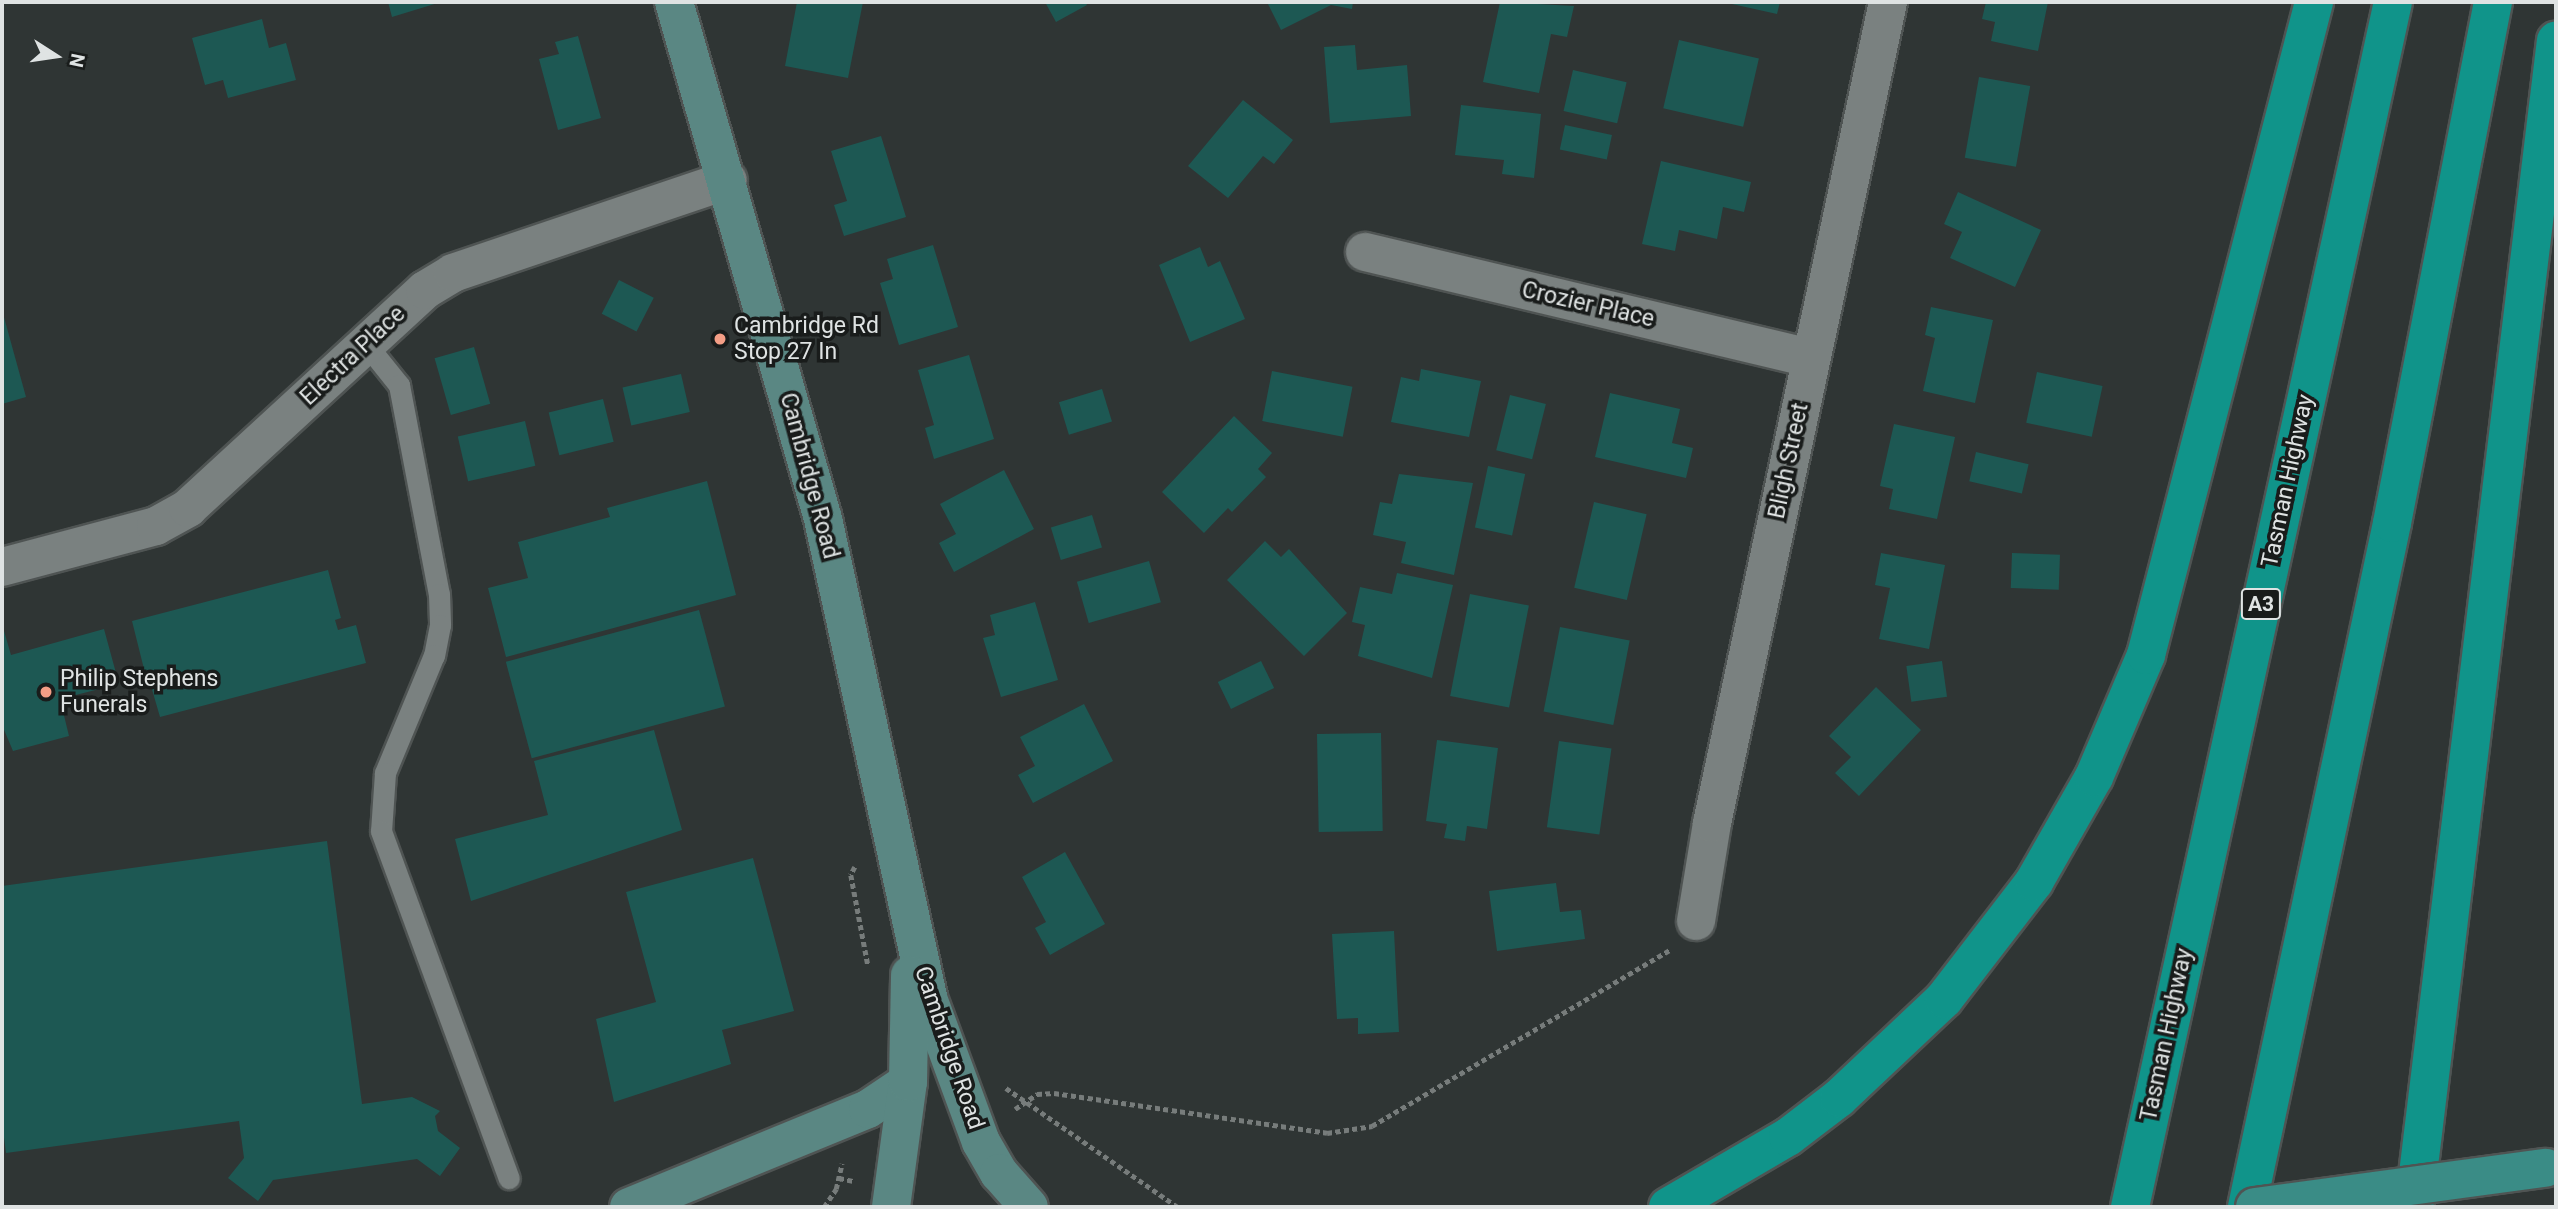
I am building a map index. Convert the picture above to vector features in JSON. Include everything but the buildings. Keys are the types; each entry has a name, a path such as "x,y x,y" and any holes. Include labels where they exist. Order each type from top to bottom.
{"highway":[{"path":"1668,1207 1788,1137 1839,1098 1944,999 2034,881 2089,788 2126,711 2150,641 2314,2"},
{"name":"Tasman Highway","path":"2130,1207 2393,2"},
{"path":"2247,1207 2392,523 2493,2"},
{"path":"2414,1207 2556,41"}],"main road":[{"name":"Cambridge Road","path":"674,2 728,180 823,519 907,917 928,998 971,1120 999,1173 1029,1207"},
{"name":"Cambridge Road","path":"891,1207 908,1082 911,983 907,917"},
{"path":"629,1207 853,1114 908,1082"},
{"path":"2255,1207 2551,1167"}],"street":[{"name":"Bligh Street","path":"1696,921 1712,823 1888,2"},
{"name":"Electra Place","path":"2,567 156,526 188,508 425,290 453,273 728,180"},
{"name":"Crozier Place","path":"1365,252 1811,358"}],"lane":[{"path":"366,344 399,385 440,625 430,667 385,773 381,831 509,1178"}],"path":[{"path":"856,864 851,875 869,968"},
{"path":"1178,1207 1024,1100 1054,1093 1328,1133 1372,1126 1664,957 1696,921"},
{"path":"824,1207 836,1189 853,1114"}],"place":[{"name":"Cambridge Rd Stop 27 In","path":"720,339"},
{"name":"Philip Stephens Funerals","path":"46,692"}]}
